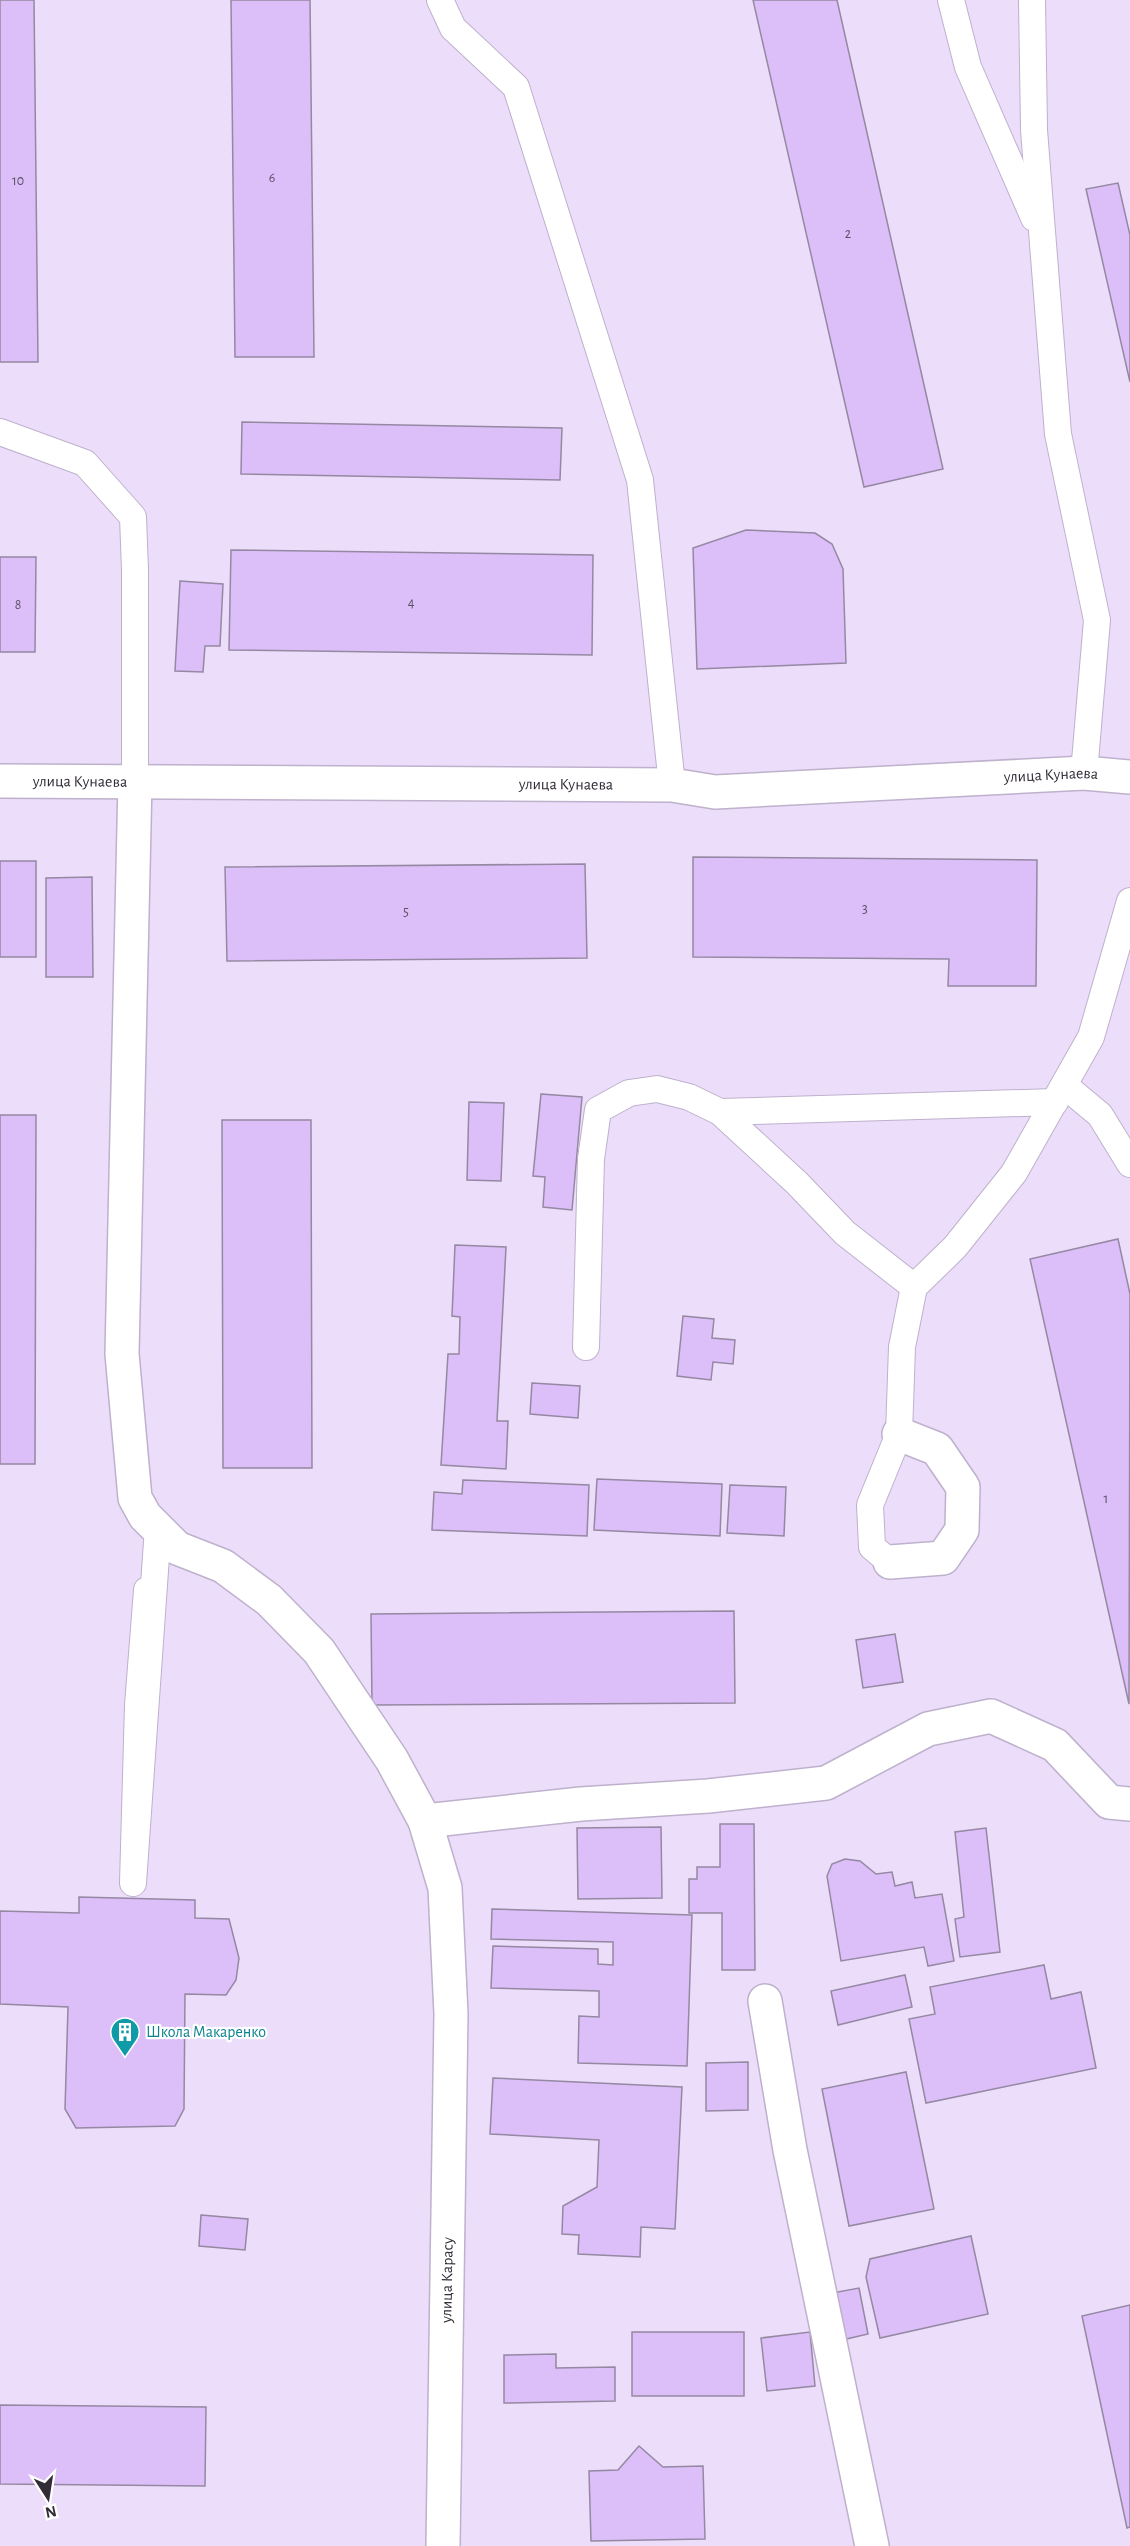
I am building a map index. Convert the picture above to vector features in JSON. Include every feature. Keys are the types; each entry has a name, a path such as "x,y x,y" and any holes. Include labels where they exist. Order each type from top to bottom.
{"street":[{"name":"улица Кунаева","path":"0,781 672,785 715,792 1084,773 1130,777"},
{"name":"улица Карасу","path":"135,782 122,1354 135,1498 145,1516 177,1548 222,1566 269,1600 319,1651 392,1760 424,1821 445,1888 451,2014 443,2546"},
{"path":"890,1562 943,1558 962,1530 963,1487 937,1449 899,1434"},
{"path":"424,1821 581,1804 708,1796 826,1783 928,1729 991,1716 1055,1745 1109,1802 1130,1804"},
{"path":"765,2001 790,2150 872,2546"}],"lane":[{"path":"440,0 453,28 516,87 640,480 672,785"},
{"path":"951,0 968,67 1042,236"},
{"path":"1032,0 1034,130 1058,434 1097,620 1084,773"},
{"path":"0,432 85,463 133,517 135,782"},
{"path":"890,1562 872,1547 870,1505 899,1434 902,1347 914,1287 954,1247 1014,1173 1060,1093 1091,1037 1130,901"},
{"path":"586,1347 591,1159 598,1110 629,1093 657,1089 689,1097 720,1112 797,1183 845,1233 914,1287"},
{"path":"720,1112 1060,1093 1100,1115 1130,1164"},
{"path":"147,1590 138,1706 133,1882 158,1528"}],"building":[{"path":"0,0 34,0 38,362 0,362"},
{"path":"231,0 310,0 314,357 235,357"},
{"path":"753,0 837,0 943,469 864,487"},
{"path":"1118,183 1130,235 1130,382 1086,189"},
{"path":"242,422 562,428 560,480 241,474"},
{"path":"746,530 815,533 832,544 843,569 846,663 697,669 693,548"},
{"path":"231,550 593,555 592,655 229,650"},
{"path":"0,557 36,557 35,652 0,652"},
{"path":"180,581 223,584 220,646 205,646 203,672 175,671"},
{"path":"693,857 1037,860 1036,986 948,986 949,959 693,957"},
{"path":"0,861 36,861 36,957 0,957"},
{"path":"585,864 587,958 227,961 225,867"},
{"path":"92,877 93,977 46,977 46,878"},
{"path":"541,1094 582,1097 572,1210 543,1207 545,1177 533,1176"},
{"path":"469,1102 504,1103 501,1181 467,1180"},
{"path":"0,1115 36,1115 35,1464 0,1464"},
{"path":"222,1120 311,1120 312,1468 223,1468"},
{"path":"1118,1239 1130,1294 1129,1704 1030,1259"},
{"path":"455,1245 506,1247 497,1421 508,1421 506,1469 441,1465 448,1354 459,1354 460,1317 452,1316"},
{"path":"683,1316 714,1319 712,1338 735,1340 733,1364 713,1362 711,1380 677,1376"},
{"path":"532,1383 580,1386 578,1418 530,1414"},
{"path":"597,1479 722,1484 720,1536 594,1530"},
{"path":"463,1480 589,1485 587,1536 432,1530 434,1492 462,1494"},
{"path":"730,1485 786,1487 784,1536 727,1533"},
{"path":"734,1611 735,1703 372,1705 371,1614"},
{"path":"895,1634 903,1682 863,1688 856,1640"},
{"path":"720,1824 754,1824 755,1970 722,1970 722,1913 689,1913 689,1879 697,1879 697,1867 720,1867"},
{"path":"661,1827 662,1898 578,1899 577,1828"},
{"path":"986,1828 1000,1952 960,1957 955,1919 964,1917 955,1832"},
{"path":"845,1859 860,1861 876,1874 892,1872 895,1886 912,1882 915,1898 942,1894 954,1961 928,1966 924,1947 841,1961 827,1876 832,1864"},
{"name":"Школа Макаренко","path":"79,1897 195,1900 195,1918 229,1919 239,1958 236,1980 226,1995 185,1994 184,2109 175,2126 76,2128 65,2109 68,2007 0,2004 0,1911 79,1913"},
{"path":"492,1909 692,1915 687,2066 578,2063 579,2016 599,2017 599,1991 491,1988 493,1946 598,1949 598,1964 613,1965 613,1942 491,1939"},
{"path":"1044,1965 1051,1999 1081,1992 1096,2068 926,2103 909,2019 935,2014 930,1987"},
{"path":"905,1975 912,2007 838,2025 831,1991"},
{"path":"748,2062 748,2110 706,2111 706,2063"},
{"path":"906,2072 934,2209 849,2226 822,2089"},
{"path":"493,2078 682,2087 675,2229 641,2227 640,2257 578,2254 579,2235 562,2234 563,2206 597,2187 599,2140 490,2134"},
{"path":"201,2215 248,2219 245,2250 199,2246"},
{"path":"971,2236 988,2314 880,2338 866,2277 870,2259"},
{"path":"859,2288 868,2334 842,2340 832,2293"},
{"path":"1130,2305 1130,2527 1127,2528 1082,2316"},
{"path":"632,2332 744,2332 744,2396 632,2396"},
{"path":"810,2332 815,2386 767,2391 761,2338"},
{"path":"556,2354 556,2368 615,2367 615,2401 504,2403 504,2355"},
{"path":"0,2405 206,2407 205,2486 0,2484"},
{"path":"639,2446 663,2467 703,2466 705,2539 591,2541 589,2471 618,2470"}],"place":[{"name":"Школа Макаренко","path":"125,2058"}]}
